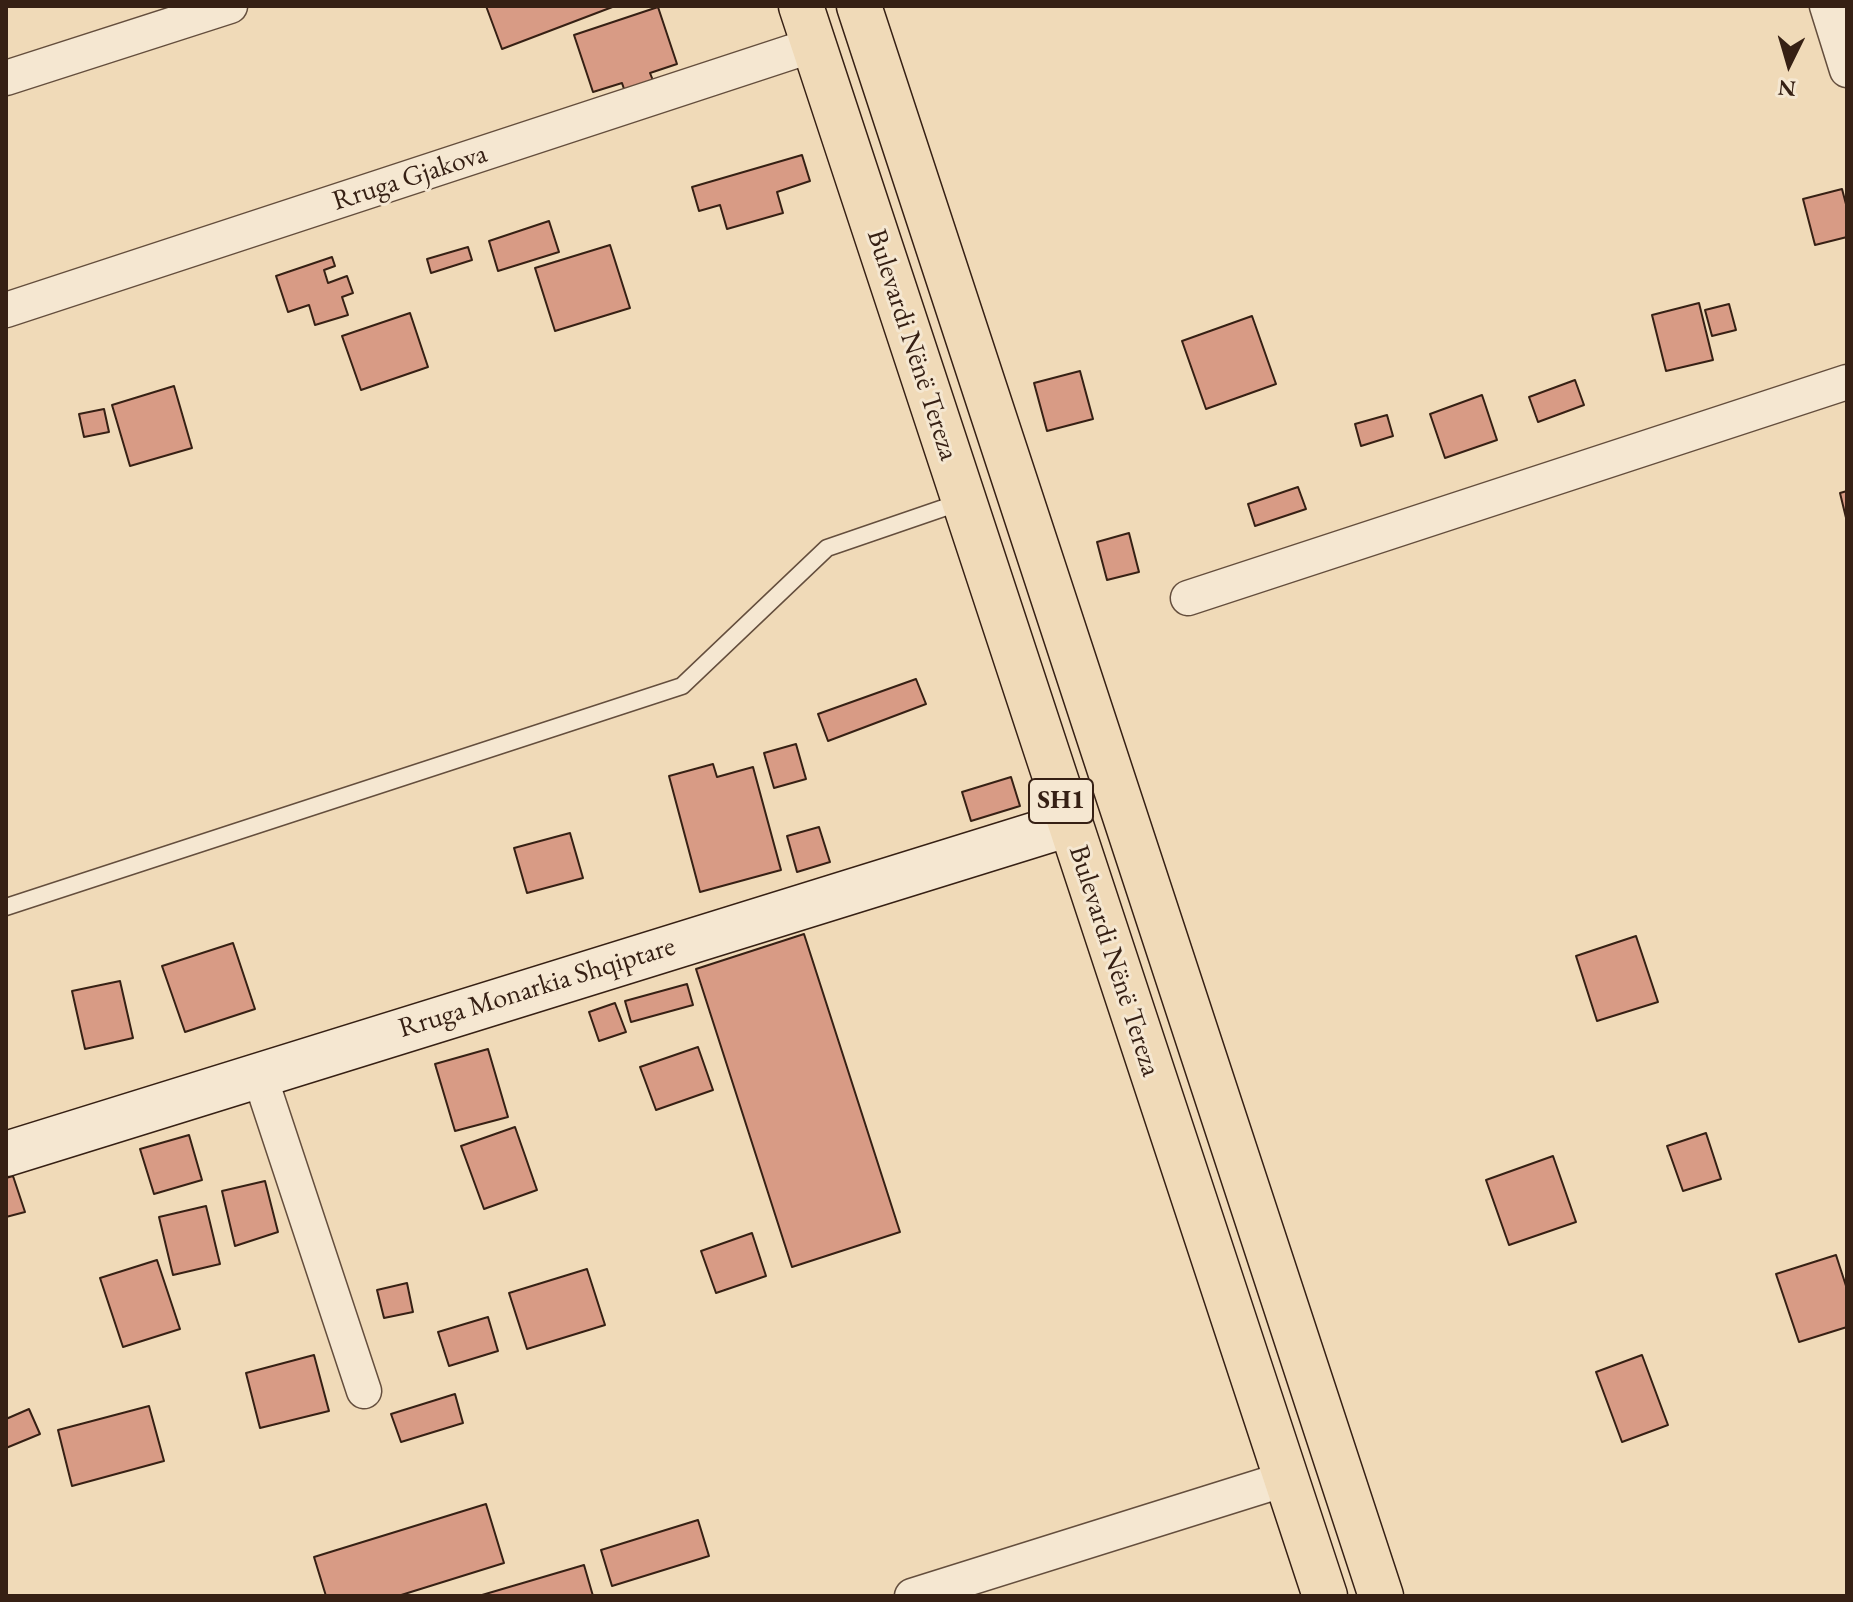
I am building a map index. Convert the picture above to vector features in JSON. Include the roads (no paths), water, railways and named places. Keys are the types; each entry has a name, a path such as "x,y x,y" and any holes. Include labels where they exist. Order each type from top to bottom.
{"main road":[{"name":"Bulevardi Nënë Tereza","path":"859,6 1381,1596"},
{"name":"Bulevardi Nënë Tereza","path":"807,26 1325,1596"}],"street":[{"path":"6,78 230,6"},
{"path":"1827,6 1847,70"},
{"name":"Rruga Gjakova","path":"6,310 807,26"},
{"path":"1188,598 1847,382"},
{"name":"Rruga Monarkia Shqiptare","path":"6,1154 1069,824"},
{"path":"259,1074 364,1391"},
{"path":"912,1596 1285,1479"}],"lane":[{"path":"6,907 682,686 827,548 963,501"}]}
